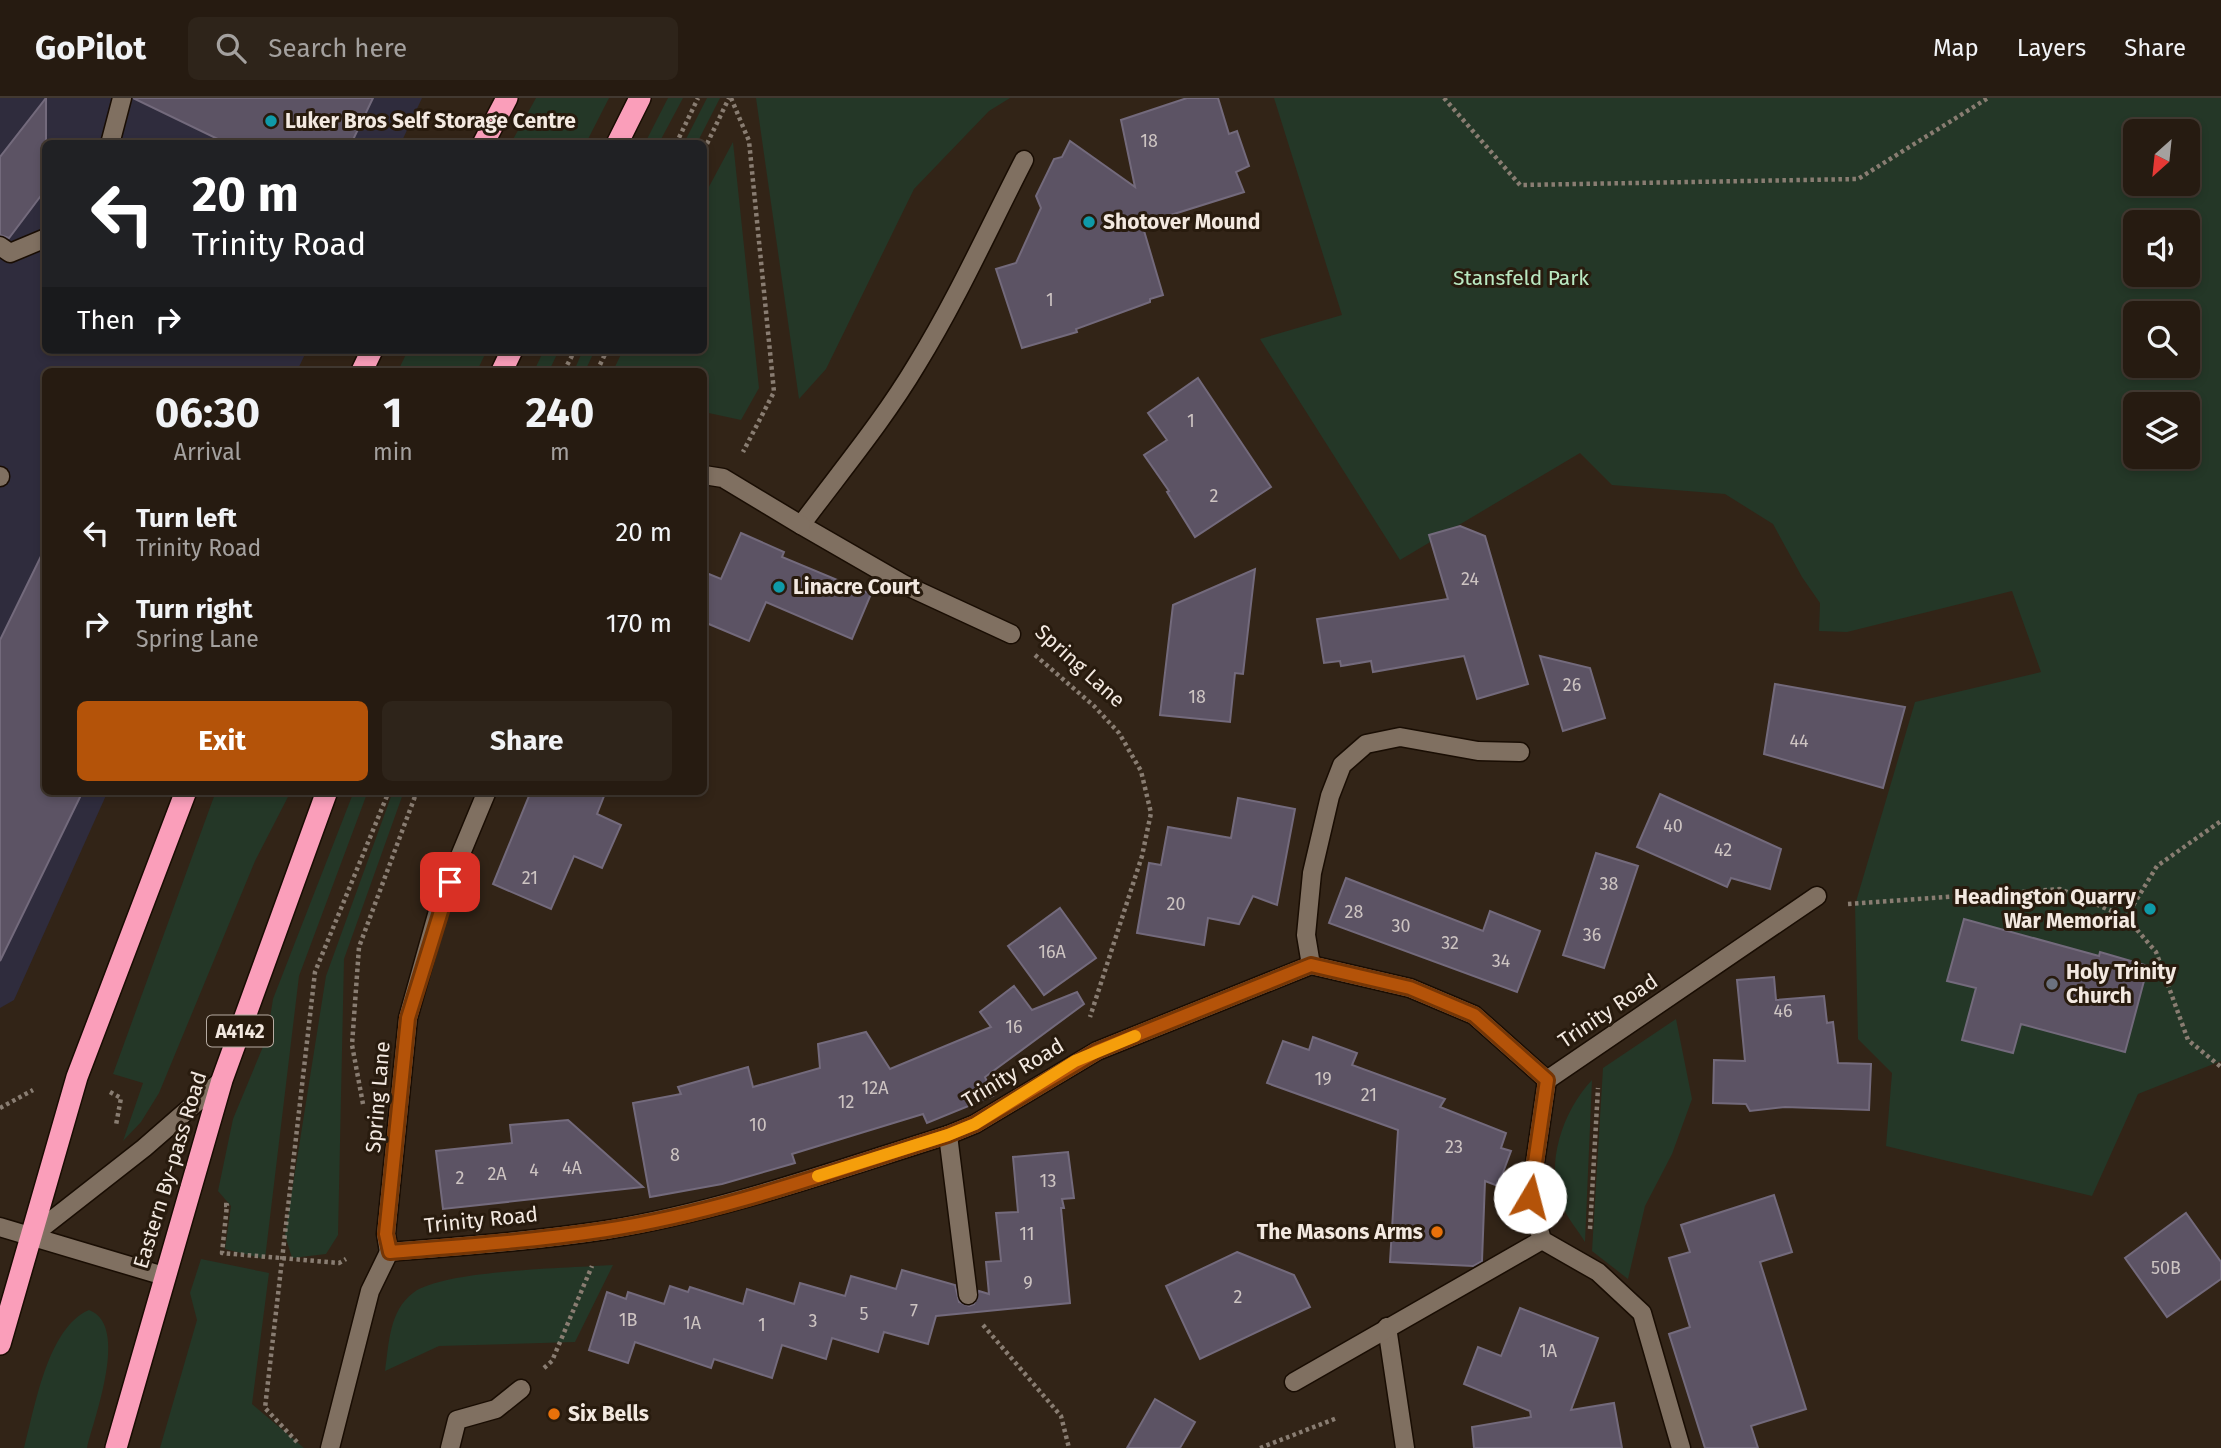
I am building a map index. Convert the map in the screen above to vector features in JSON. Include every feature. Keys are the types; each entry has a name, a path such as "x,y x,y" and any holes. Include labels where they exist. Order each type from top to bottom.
{"highway":[{"path":"485,140 507,98"},
{"path":"619,140 640,98"},
{"path":"0,1344 77,1077 184,795"},
{"name":"Eastern By-pass Road","path":"116,1448 222,1080 326,795"}],"street":[{"path":"111,140 122,98"},
{"path":"802,525 852,456 875,430 919,362 1024,160"},
{"path":"0,247 10,253 42,240"},
{"name":"Spring Lane","path":"707,475 723,478 905,585 1010,634"},
{"path":"1520,752 1478,751 1400,737 1366,744 1342,765 1330,796 1312,873 1306,935 1311,965 1410,988 1474,1015 1547,1080 1530,1197 1542,1240 1588,1265 1642,1313 1681,1448"},
{"name":"Spring Lane","path":"388,1243 408,1018 440,904 485,795"},
{"name":"Trinity Road","path":"1547,1080 1817,896"},
{"name":"Trinity Road","path":"388,1243 492,1244 608,1229 746,1198 948,1135 975,1124 1075,1061 1311,965"},
{"path":"29,1238 144,1148 222,1080"},
{"path":"948,1135 968,1295"},
{"path":"0,1227 29,1238 164,1276"},
{"path":"1294,1382 1542,1240"},
{"path":"330,1448 370,1291 388,1243"},
{"path":"1387,1327 1405,1448"},
{"path":"450,1448 457,1420 496,1409 521,1389"}],"path":[{"path":"678,140 698,98"},
{"path":"707,144 730,98"},
{"path":"723,478 742,455 774,392 749,141 730,98"},
{"path":"1444,98 1520,185 1858,179 1988,98"},
{"name":"Spring Lane","path":"1010,634 1094,706 1119,733 1141,771 1152,813 1142,856 1075,1061"},
{"path":"304,1448 265,1409 315,972 387,795"},
{"path":"396,1151 367,1126 352,1045 359,947 416,795"},
{"path":"2126,917 2157,866 2221,821"},
{"path":"1817,896 1855,905 2060,889 2126,917 2156,952 2188,1040 2221,1067"},
{"path":"1588,1265 1600,1044"},
{"path":"0,1108 32,1092 35,1081"},
{"path":"227,1205 222,1253 339,1263 388,1243"},
{"path":"521,1389 552,1361 608,1229"},
{"path":"968,1295 972,1311 1061,1416 1069,1448"},
{"path":"1260,1448 1337,1418"}],"shaded area":[{"path":"0,98 422,98 402,140 42,140 42,354 305,354 298,368 42,368 42,795 106,795 14,1000 0,1008"}],"green space":[{"path":"536,98 609,98 588,140 513,140"},
{"path":"668,98 683,98 661,140 647,140"},
{"path":"707,98 720,98 699,140 686,140"},
{"path":"756,98 1010,98 989,111 914,189 826,369 799,399"},
{"name":"Stansfeld Park","path":"1274,98 2221,98 2221,1061 2138,1094 2092,1196 1886,1146 1892,1073 1858,1039 1855,905 1915,702 2041,672 2012,591 1847,632 1819,631 1820,603 1802,577 1773,524 1725,494 1612,485 1580,453 1400,560 1260,339 1342,315"},
{"path":"733,142 759,388 741,420 707,413 707,368 614,368 621,354 707,354 707,190"},
{"path":"406,354 485,354 478,368 399,368"},
{"path":"542,354 557,354 550,368 535,368"},
{"path":"581,354 593,354 586,368 575,368"},
{"path":"215,795 289,795 255,861 159,1093 141,1122 123,1141 143,1083 113,1074"},
{"path":"352,795 367,795 299,976 265,1259 225,1249 231,1206 218,1191 233,1119 267,1037 273,999"},
{"path":"392,795 403,795 344,959 338,1235 326,1254 292,1258 285,1235 326,976"},
{"path":"1676,1019 1692,1099 1672,1154 1645,1206 1628,1279 1592,1251 1603,1068"},
{"path":"1592,1080 1585,1242 1562,1205 1555,1173 1559,1139 1565,1122"},
{"path":"201,1259 269,1273 252,1404 304,1448 160,1448 197,1320 190,1293"},
{"path":"613,1265 575,1342 439,1346 385,1371 389,1339 399,1309 413,1293 428,1285 478,1275"},
{"path":"89,1310 101,1319 107,1334 108,1352 102,1395 87,1448 24,1448 38,1392 53,1351 75,1319"}],"building":[{"path":"46,98 46,140 42,140 42,194 9,238 0,235 0,157"},
{"name":"Luker Bros Self Storage Centre","path":"133,98 373,98 353,140 220,140"},
{"name":"Shotover Mound","path":"1187,98 1218,98 1229,134 1237,131 1249,166 1236,172 1244,192 1142,224 1163,295 1076,329 1077,332 1022,348 996,269 1016,263 1041,208 1036,196 1054,159 1062,157 1070,141 1135,187 1121,120"},
{"path":"1198,378 1271,487 1195,537 1167,492 1169,491 1144,455 1167,440 1148,413"},
{"path":"1460,526 1485,536 1528,684 1477,699 1464,656 1373,672 1371,661 1341,666 1340,661 1324,663 1317,619 1448,599 1429,535"},
{"name":"Linacre Court","path":"741,533 784,552 782,557 871,594 852,639 766,602 749,641 707,623 707,573 721,579"},
{"path":"42,554 42,795 81,795 0,961 0,640"},
{"path":"1255,569 1243,674 1235,673 1230,722 1160,715 1173,605"},
{"path":"1540,656 1590,668 1605,718 1563,731"},
{"path":"1775,684 1905,707 1883,788 1764,754"},
{"path":"1660,794 1781,849 1770,889 1731,878 1727,887 1637,847"},
{"path":"529,795 604,795 597,814 621,825 602,868 574,856 551,909 493,884"},
{"path":"1238,798 1295,809 1277,905 1253,896 1239,924 1208,918 1204,945 1137,933 1149,863 1161,865 1168,827 1231,838"},
{"path":"1596,853 1638,866 1604,968 1563,955"},
{"path":"1346,878 1483,931 1490,911 1540,931 1517,992 1329,923"},
{"path":"1060,908 1096,958 1044,995 1008,946"},
{"name":"Holy Trinity Church","path":"1964,919 2099,956 2100,952 2148,966 2125,1052 2021,1024 2013,1053 1962,1040 1976,988 1947,981"},
{"path":"1774,977 1776,1000 1824,996 1827,1023 1833,1022 1838,1063 1871,1064 1869,1110 1785,1107 1750,1111 1746,1104 1713,1103 1714,1060 1745,1061 1737,980"},
{"path":"1014,986 1032,1010 1077,992 1084,1004 985,1077 993,1096 927,1123 923,1114 792,1154 795,1163 722,1184 650,1197 633,1103 681,1094 678,1087 748,1067 753,1087 820,1068 818,1044 866,1032 890,1069 991,1027 980,1012"},
{"path":"1313,1037 1357,1053 1352,1065 1445,1099 1440,1107 1506,1133 1501,1148 1511,1151 1498,1186 1485,1181 1482,1261 1473,1266 1390,1262 1398,1130 1267,1083 1283,1041 1309,1050"},
{"path":"568,1120 643,1187 443,1209 436,1151 512,1143 510,1125"},
{"path":"1068,1152 1074,1198 1062,1199 1064,1208 1061,1208 1070,1303 936,1316 928,1344 884,1332 878,1352 832,1338 826,1359 782,1345 772,1378 714,1359 711,1368 635,1342 628,1363 589,1350 607,1292 626,1299 628,1292 664,1304 670,1286 688,1292 690,1287 743,1304 747,1289 794,1304 800,1283 845,1296 851,1276 896,1289 902,1270 955,1285 959,1302 969,1306 974,1304 979,1291 989,1294 986,1262 1001,1261 996,1213 1018,1212 1013,1157"},
{"path":"1774,1195 1792,1252 1760,1262 1806,1409 1751,1426 1758,1448 1705,1448 1669,1334 1690,1327 1669,1258 1690,1252 1681,1225"},
{"path":"2186,1213 2221,1262 2221,1279 2167,1317 2125,1258"},
{"path":"1237,1252 1294,1275 1310,1307 1200,1359 1166,1286"},
{"path":"1520,1308 1598,1338 1571,1410 1614,1403 1622,1448 1474,1448 1472,1427 1531,1417 1530,1411 1464,1384 1478,1347 1501,1356"},
{"path":"1155,1399 1195,1422 1180,1448 1127,1448"}],"slow traffic":[{"path":"818,1176 975,1124 1075,1061 1135,1036"}],"place":[{"name":"Luker Bros Self Storage Centre","path":"271,121"},
{"name":"Shotover Mound","path":"1089,222"},
{"name":"Linacre Court","path":"779,587"},
{"name":"Headington Quarry War Memorial","path":"2150,909"},
{"name":"Holy Trinity Church","path":"2052,984"},
{"name":"The Masons Arms","path":"1437,1232"},
{"name":"Six Bells","path":"554,1414"}],"route":[{"path":"450,882 440,904 408,1018 386,1234 390,1252 492,1244 608,1229 746,1198 948,1135 975,1124 1075,1061 1311,965 1410,988 1474,1015 1547,1080 1530,1197"}]}
